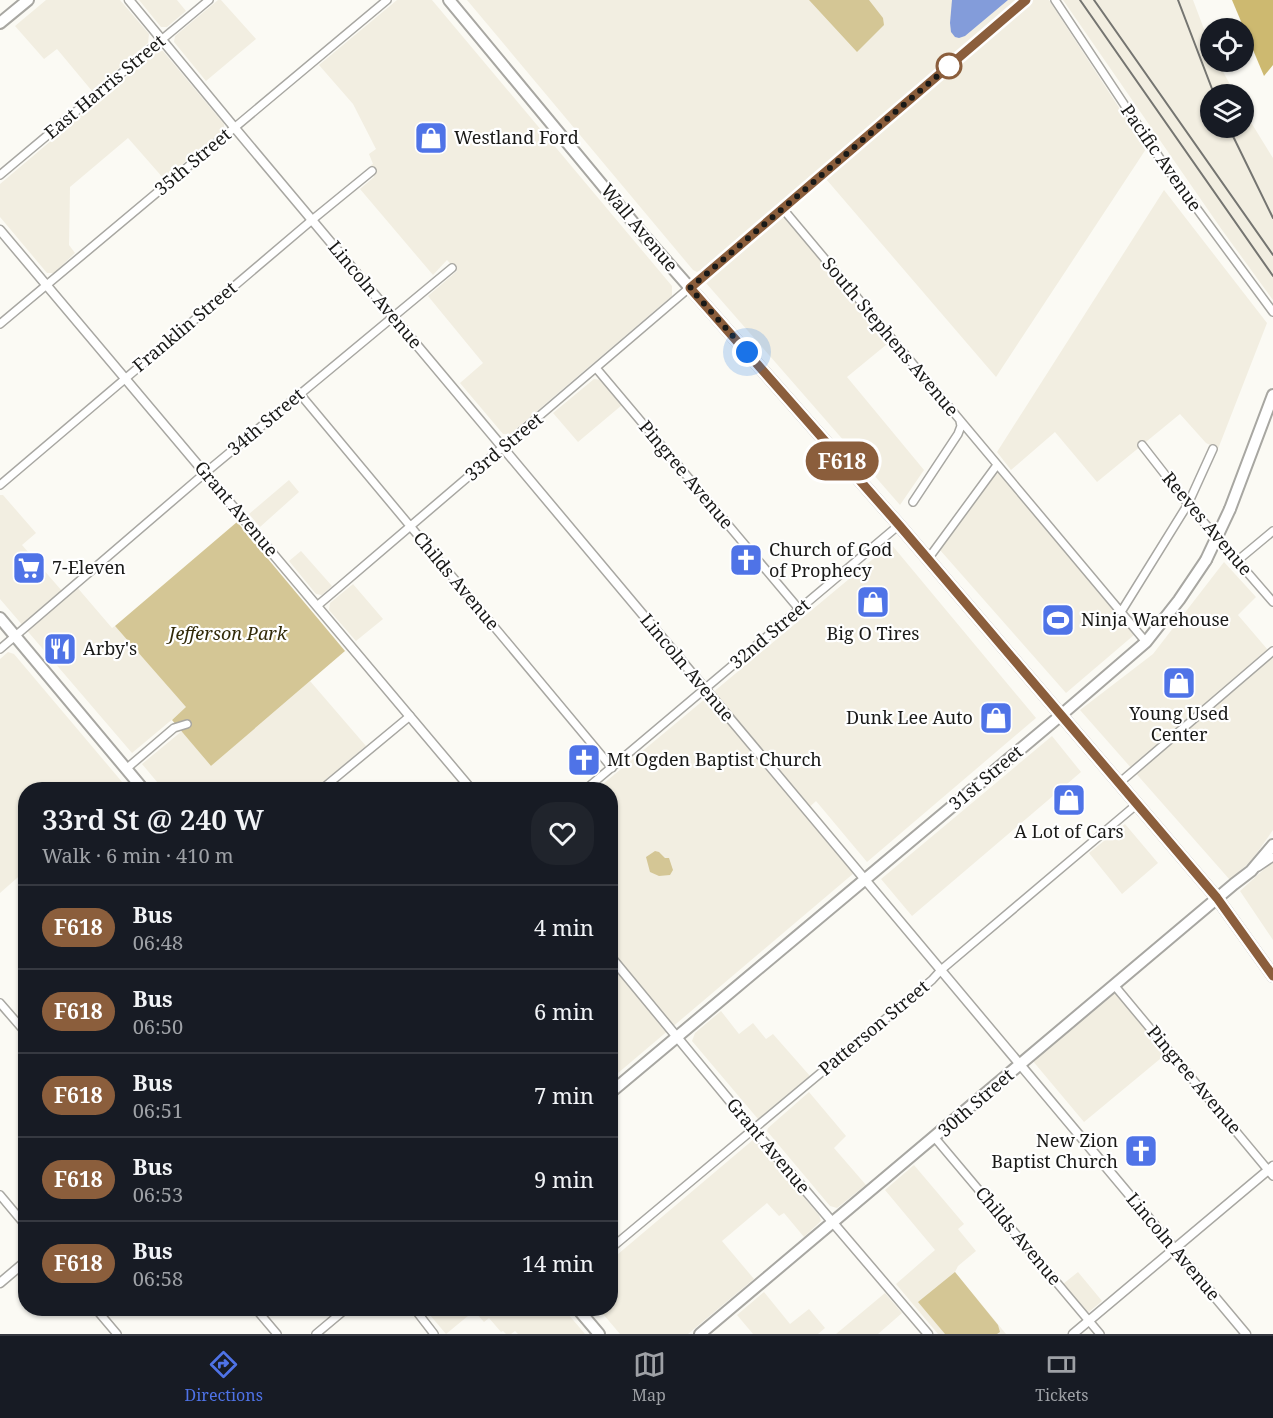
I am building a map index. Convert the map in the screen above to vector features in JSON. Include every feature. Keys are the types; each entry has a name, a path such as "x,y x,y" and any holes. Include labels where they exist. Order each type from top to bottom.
{"main road":[{"path":"0,24 28,0"},
{"name":"Wall Avenue","path":"449,0 646,238 899,525 1217,898 1273,976"},
{"name":"31st Street","path":"618,1086 1146,642 1179,600 1206,560 1230,509 1273,395"},
{"path":"0,618 137,782"},
{"name":"30th Street","path":"700,1334 1217,898 1251,872 1273,845"},
{"path":"584,1316 599,1334"}],"street":[{"name":"Lincoln Avenue","path":"129,0 1246,1334"},
{"name":"East Harris Street","path":"0,175 209,0"},
{"name":"35th Street","path":"0,324 387,0"},
{"name":"33rd Street","path":"317,606 1026,0"},
{"name":"Pacific Avenue","path":"1055,0 1166,168 1273,312"},
{"name":"Franklin Street","path":"0,485 372,171"},
{"name":"South Stephens Avenue","path":"783,208 1146,642"},
{"name":"Grant Avenue","path":"0,230 465,782"},
{"name":"34th Street","path":"0,649 205,473 452,268"},
{"name":"Pingree Avenue","path":"596,368 799,609"},
{"name":"Childs Avenue","path":"300,394 612,768"},
{"path":"913,502 958,434 960,422"},
{"name":"Reeves Avenue","path":"1142,445 1188,504 1273,602"},
{"path":"1121,612 1188,504 1213,449"},
{"path":"928,559 997,465"},
{"name":"32nd Street","path":"595,782 899,525"},
{"path":"1237,561 1273,531"},
{"path":"1118,784 1273,651"},
{"path":"330,782 410,716"},
{"path":"126,769 174,728 187,724"},
{"name":"Patterson Street","path":"618,1242 932,980 1136,805"},
{"name":"30th Street","path":"1251,872 1273,857"},
{"name":"Grant Avenue","path":"618,966 753,1129 928,1334"},
{"name":"Pingree Avenue","path":"1114,985 1271,1170"},
{"path":"0,1003 18,1024"},
{"name":"Childs Avenue","path":"935,1138 1100,1334"},
{"path":"1073,1334 1271,1170"},
{"path":"0,1195 18,1216"},
{"path":"0,1283 18,1268"},
{"path":"102,1316 117,1334"},
{"path":"262,1316 277,1334"},
{"path":"316,1334 337,1316"},
{"path":"420,1316 434,1334"}],"shaded area":[{"path":"46,0 120,0 149,34 148,43 92,91 57,49 44,59 15,26"},
{"path":"139,0 177,0 186,11 167,27 161,27"},
{"path":"218,0 221,0 256,39 206,81 174,42 175,36"},
{"path":"397,0 432,0 672,286 672,296 510,434 503,434 460,383 483,363 428,296 457,271 447,260 433,275 360,189 374,177 369,154 376,149 353,104 319,65"},
{"path":"467,0 1019,0 697,272"},
{"path":"1032,0 1049,0 1146,149 996,377 826,179"},
{"path":"1063,0 1193,0 1200,19 1200,72 1223,72 1230,84 1200,84 1200,138 1254,138 1254,127 1273,158 1273,300"},
{"path":"1232,0 1273,0 1273,65 1264,76 1254,52 1254,18 1240,18"},
{"path":"157,51 163,51 224,124 224,130 164,179 128,138 70,187 69,245 75,253 54,273 47,273 0,217 0,184"},
{"path":"1164,190 1267,323 1218,449 1206,443 1180,414 1097,482 1055,432 1011,470 997,452"},
{"path":"788,213 892,340 847,377 924,470 900,505 706,283"},
{"path":"594,379 601,380 622,405 578,442 553,413"},
{"path":"998,471 1134,635 1066,693 940,550"},
{"path":"289,480 299,492 260,527 249,514"},
{"path":"0,495 3,495 36,533 22,545 62,591 76,586 112,628 115,626 187,707 132,753 0,599"},
{"path":"891,544 1036,718 867,862 816,801 804,812 854,873 618,1073 618,782 605,782"},
{"path":"301,551 332,586 322,595 316,594 289,561"},
{"path":"1224,562 1256,597 1238,615 1273,656 1273,830 1252,860 1230,880 1080,710 1153,654"},
{"path":"353,584 383,619 356,641 329,610 330,603"},
{"path":"8,652 14,654 122,782 18,782 18,877 0,893 0,659"},
{"path":"310,681 366,746 323,782 157,782 142,764 182,731 211,766"},
{"path":"1052,736 1081,772 912,916 881,879"},
{"path":"1125,824 1158,863 1122,894 1089,853"},
{"path":"1273,861 1273,940 1240,891"},
{"path":"1114,992 1166,1054 1084,1122 1032,1060"},
{"path":"721,1011 739,1034 753,1023 766,1039 773,1034 810,1076 758,1119 692,1041 695,1033"},
{"path":"809,1092 846,1136 834,1148 866,1185 837,1208 830,1206 767,1131"},
{"path":"754,1139 819,1215 821,1221 804,1237 784,1213 779,1216 767,1203 722,1241 754,1279 688,1334 620,1334 605,1316 618,1316 618,1254"},
{"path":"914,1165 964,1224 958,1229 976,1251 958,1266 955,1272 1006,1334 938,1334 896,1284 935,1250 885,1190"},
{"path":"1078,1272 1102,1301 1089,1312 1063,1284"},
{"path":"764,1292 790,1324 809,1309 825,1328 818,1334 753,1334 737,1315"},
{"path":"885,1293 902,1313 878,1334 836,1334"},
{"path":"431,1316 468,1316 446,1334"},
{"path":"479,1316 570,1316 585,1334 518,1334 515,1331 506,1334 501,1332 489,1318 484,1322"}],"green space":[{"path":"809,0 869,0 883,18 884,25 857,52"},
{"name":"Jefferson Park","path":"237,522 345,651 211,766 172,720 186,707 115,626"},
{"path":"655,851 669,858 673,870 670,875 659,876 650,872 646,857"},
{"path":"955,1272 998,1325 1000,1332 997,1334 945,1334 918,1302"}],"water":[{"path":"952,0 1008,0 965,36 959,38 951,32"}],"railway":[{"path":"1080,0 1273,276"},
{"path":"1094,0 1273,255"},
{"path":"1178,0 1210,84"},
{"path":"1234,138 1273,218"}],"bus line":[{"name":"F618","path":"1026,0 690,288 899,525 1217,898 1273,976"}],"place":[{"name":"Westland Ford","path":"431,138"},
{"name":"Church of God of Prophecy","path":"746,560"},
{"name":"7-Eleven","path":"29,568"},
{"name":"Big O Tires","path":"873,602"},
{"name":"Ninja Warehouse","path":"1058,620"},
{"name":"Arby's","path":"60,649"},
{"name":"Young Used Center","path":"1179,683"},
{"name":"Dunk Lee Auto","path":"996,718"},
{"name":"Mt Ogden Baptist Church","path":"584,760"},
{"name":"A Lot of Cars","path":"1069,800"},
{"name":"New Zion Baptist Church","path":"1141,1151"}],"route":[{"path":"747,352 690,288 949,66"}]}
